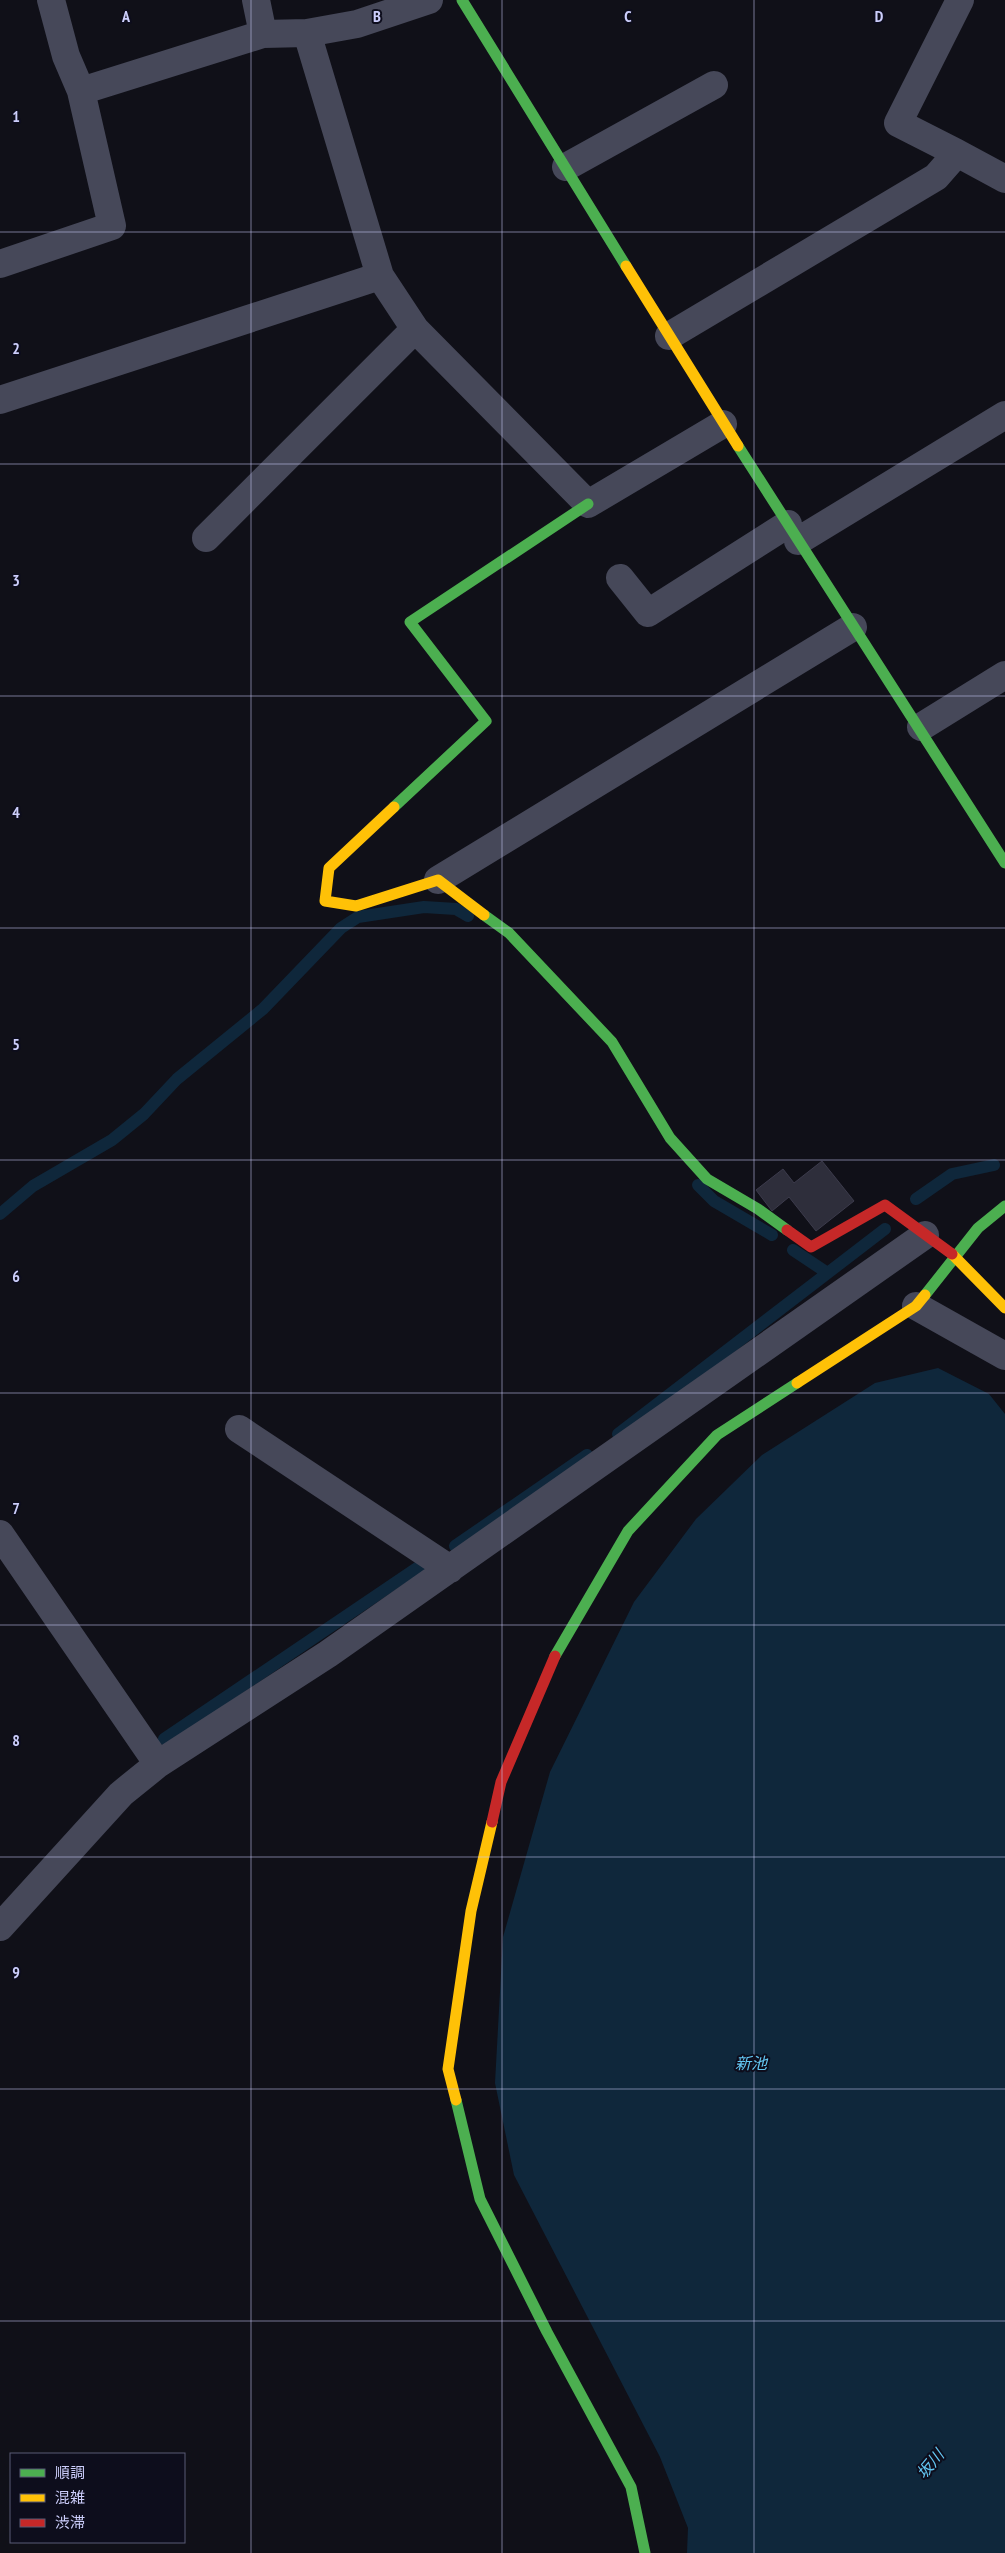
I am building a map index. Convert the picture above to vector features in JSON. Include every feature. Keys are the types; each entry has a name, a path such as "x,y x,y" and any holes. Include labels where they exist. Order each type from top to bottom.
{"street":[{"path":"0,264 112,226 81,91 66,56 51,0"},
{"path":"256,0 263,34"},
{"path":"81,91 263,34 308,33 357,24 429,0"},
{"path":"462,0 723,424 853,627 921,727 1005,863"},
{"path":"960,0 898,123 1005,179"},
{"path":"308,33 380,276 415,328 588,504"},
{"path":"566,167 714,85"},
{"path":"669,336 936,176 956,153"},
{"path":"0,400 380,276"},
{"path":"206,538 415,328"},
{"path":"620,578 648,613 1005,416"},
{"path":"723,424 588,504 410,622 486,721 329,868 325,901 356,906 438,880 853,627"},
{"path":"921,727 1005,675"},
{"path":"438,880 508,933 612,1042 670,1138 707,1179 758,1209 811,1247 885,1205 954,1256 1005,1308"},
{"path":"645,2553 632,2487 547,2332 480,2199 448,2069 471,1911 500,1782 558,1649 628,1531 717,1435 916,1306 978,1228 1005,1206"},
{"path":"0,1927 121,1794 158,1764 328,1654 925,1235"},
{"path":"916,1306 1005,1356"},
{"path":"239,1429 450,1569"},
{"path":"0,1534 158,1764"}],"water":[{"name":"新池","path":"938,1368 989,1394 1005,1414 1005,2553 687,2553 688,2528 660,2457 514,2175 495,2083 503,1937 550,1772 634,1602 696,1519 762,1455 875,1383"}],"building":[{"path":"822,1161 854,1201 816,1231 789,1197 772,1211 756,1190 783,1169 794,1183"}],"waterway":[{"path":"0,1214 33,1186 112,1140 144,1114 177,1079 263,1009 341,928 358,917 424,907 456,909 468,916"},
{"path":"916,1199 952,1174 994,1165"},
{"path":"698,1185 714,1201 772,1235"},
{"path":"618,1434 885,1229"},
{"path":"793,1250 826,1272"},
{"path":"455,1546 587,1455"},
{"path":"164,1739 420,1566"}],"traffic: fast":[{"path":"462,0 626,266"},
{"path":"738,446 1005,863"},
{"path":"394,807 486,721 410,622 588,504"},
{"path":"484,915 509,933 612,1042 670,1138 707,1179 758,1209 787,1230"},
{"path":"925,1295 978,1228 1005,1206"},
{"path":"555,1656 628,1531 717,1435 797,1383"},
{"path":"456,2100 480,2199 547,2332 631,2487 645,2553"}],"traffic: slow":[{"path":"626,266 738,446"},
{"path":"394,807 329,868 325,901 356,906 438,880 484,915"},
{"path":"952,1254 1005,1308"},
{"path":"797,1383 916,1306 925,1295"},
{"path":"456,2100 448,2069 471,1911 492,1822"}],"traffic: jam":[{"path":"787,1230 811,1247 885,1205 952,1254"},
{"path":"492,1822 501,1782 555,1656"}],"water label":[{"name":"坂川","path":"930,2464"}]}
